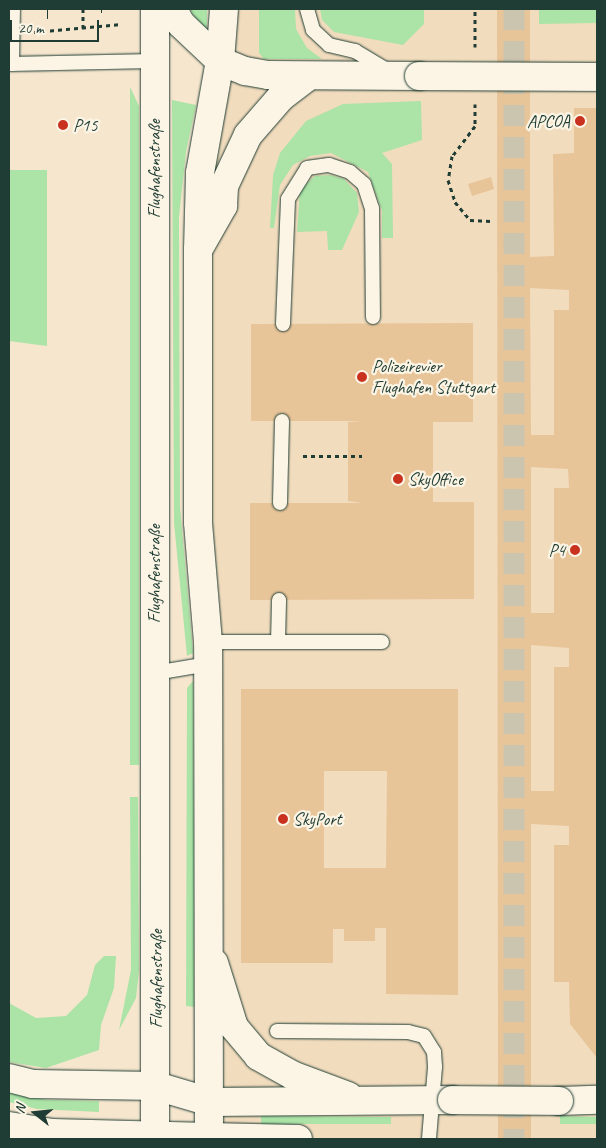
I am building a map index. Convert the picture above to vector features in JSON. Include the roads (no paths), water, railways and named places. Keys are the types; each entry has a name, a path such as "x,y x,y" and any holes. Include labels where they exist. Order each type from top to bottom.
{"main road":[{"name":"Flughafenstraße","path":"155,9 155,1137"},
{"path":"173,9 181,24 220,61 268,75 597,78"},
{"path":"209,1138 208,653 198,522 198,250 200,173 220,61 224,9"},
{"path":"198,250 223,206 224,186 248,135 281,97 309,76"},
{"path":"210,947 230,1019 258,1056 292,1075 323,1084 356,1100"},
{"path":"9,1078 33,1084 156,1086 210,1102 597,1100"},
{"path":"9,1126 52,1133 298,1139"}],"lane":[{"path":"307,9 312,30 329,45 355,51 408,76"},
{"path":"12,14 10,64 154,61"},
{"path":"283,324 288,199 307,168 329,166 350,172 364,184 372,208 373,317"},
{"path":"280,503 282,421"},
{"path":"278,642 279,600"},
{"path":"155,673 208,653 278,642 382,642"},
{"path":"277,1031 408,1032 424,1036 434,1052 442,1100 429,1139"}],"tunnel":[{"path":"514,9 514,1139"}],"tram line":[{"path":"47,9 47,18"}],"place":[{"name":"APCOA","path":"580,121"},
{"name":"P15","path":"63,125"},
{"name":"Polizeirevier Flughafen Stuttgart","path":"362,377"},
{"name":"SkyOffice","path":"398,479"},
{"name":"P4","path":"575,550"},
{"name":"SkyPort","path":"283,819"}]}
